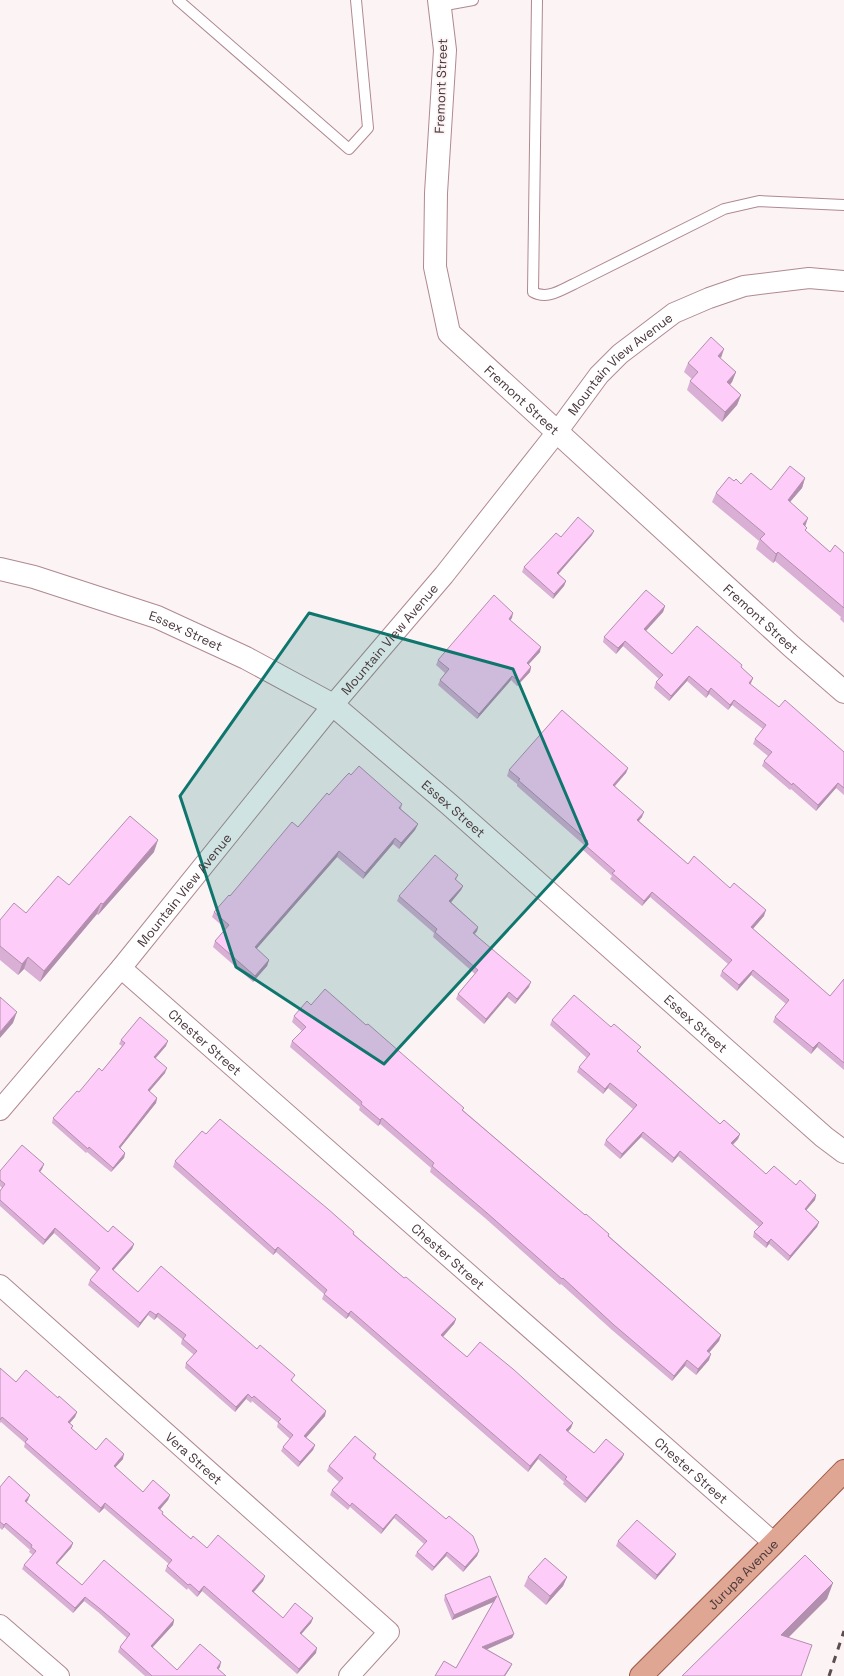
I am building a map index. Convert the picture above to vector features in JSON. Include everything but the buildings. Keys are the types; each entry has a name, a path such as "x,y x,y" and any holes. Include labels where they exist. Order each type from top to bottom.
{"main road":[{"name":"Jurupa Avenue","path":"641,1676 844,1471"}],"street":[{"name":"Fremont Street","path":"439,3 445,50 436,193 435,267 449,334 791,646 844,692"},
{"name":"Mountain View Avenue","path":"0,1110 121,968 333,705 444,575 557,432 599,375 620,354 674,313 709,298 744,286 809,278 844,281"},
{"name":"Essex Street","path":"0,569 34,577 157,617 246,658 333,705 450,805 824,1136 844,1152"},
{"name":"Chester Street","path":"121,968 774,1543"},
{"name":"Vera Street","path":"0,1285 389,1632 349,1676"},
{"path":"0,1625 58,1676"}],"lane":[{"path":"178,0 349,150 368,128 356,0"},
{"path":"439,3 473,0"},
{"path":"537,0 533,292 539,295 550,295 724,208 759,202 844,205"}],"highlighted area":[{"path":"309,613 513,669 587,844 384,1064 236,967 180,796"}],"railway":[{"path":"829,1676 844,1631"}]}
